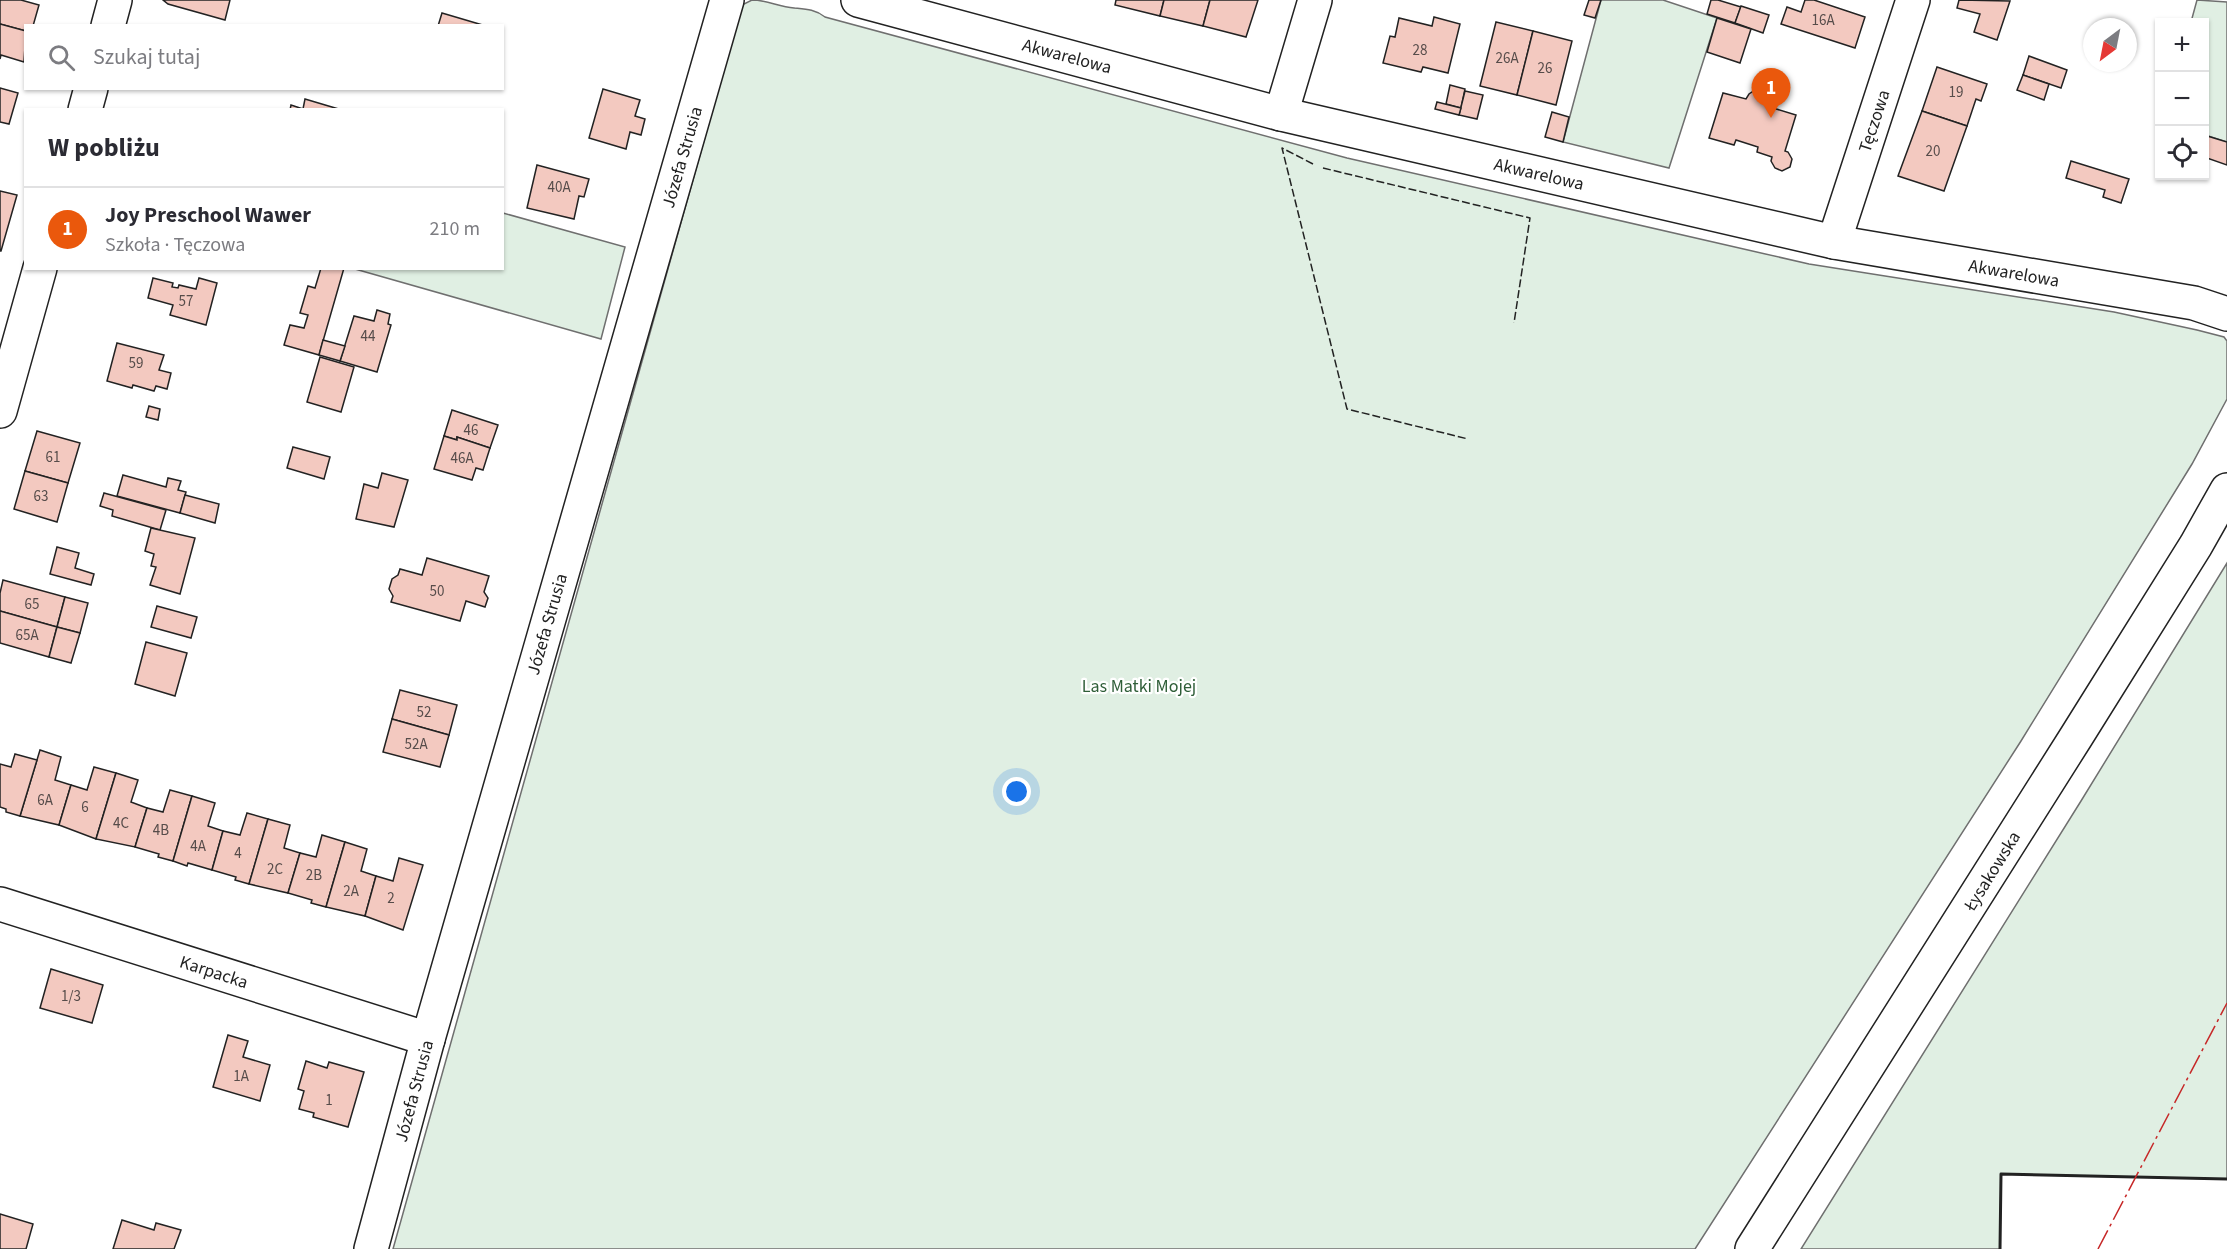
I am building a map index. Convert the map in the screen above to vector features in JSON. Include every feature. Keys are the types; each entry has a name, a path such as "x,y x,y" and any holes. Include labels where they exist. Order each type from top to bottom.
{"street":[{"path":"109,24 116,0"},
{"name":"Józefa Strusia","path":"370,1249 428,1039 727,0"},
{"name":"Akwarelowa","path":"858,0 1281,114 1834,242 2194,303 2227,314"},
{"path":"1281,114 1315,0"},
{"name":"Tęczowa","path":"1834,242 1913,0"},
{"path":"86,108 90,90"},
{"path":"0,411 39,270"},
{"name":"Łysakowska","path":"1752,1249 2120,667 2196,545 2227,490"},
{"name":"Karpacka","path":"0,904 428,1039"}],"green space":[{"name":"Las Matki Mojej","path":"752,0 810,10 825,17 1347,158 1809,264 2114,312 2224,337 2227,341 2227,399 2192,464 2021,741 1695,1249 393,1249 742,5"},
{"path":"1601,0 1663,0 1717,18 1669,168 1563,142"},
{"path":"2197,0 2227,2 2227,142 2209,136 2209,18 2192,18"},
{"path":"504,213 625,247 601,339 359,270 504,270"},
{"path":"2227,563 2227,1179 2001,1174 2000,1249 1801,1249 2081,801"}],"building":[{"path":"0,0 21,0 39,5 34,24 24,24 24,30 0,24"},
{"path":"163,0 230,0 225,20 168,4"},
{"path":"1116,0 1164,0 1160,16 1115,5"},
{"path":"1164,0 1210,0 1203,26 1160,16"},
{"path":"1210,0 1258,0 1246,37 1203,26"},
{"path":"1589,0 1601,0 1595,18 1584,15"},
{"path":"1711,0 1741,7 1735,23 1707,14"},
{"path":"1805,0 1814,0 1865,17 1855,48 1781,24 1787,7 1801,12"},
{"path":"1959,0 2010,1 1997,40 1974,32 1980,14 1957,8"},
{"path":"1741,6 1769,15 1763,33 1735,23"},
{"path":"442,13 479,24 439,24"},
{"path":"1434,17 1460,24 1448,73 1423,67 1421,72 1383,63 1390,36 1395,37 1399,18 1432,26"},
{"path":"1717,18 1751,29 1740,63 1707,52"},
{"path":"1496,22 1533,31 1517,95 1480,86"},
{"path":"0,24 24,30 24,62 1,55 0,59"},
{"path":"1533,31 1572,41 1556,105 1517,95"},
{"path":"2029,56 2067,70 2061,88 2023,75"},
{"path":"1937,67 1987,84 1981,101 1976,99 1967,126 1922,111"},
{"path":"2023,75 2049,84 2044,100 2017,90"},
{"path":"1450,85 1465,89 1461,108 1446,104"},
{"path":"0,88 18,93 9,124 0,122"},
{"path":"603,89 640,100 635,116 645,119 641,135 630,132 626,149 589,138"},
{"path":"1755,90 1762,90 1770,95 1773,108 1796,115 1785,151 1792,159 1790,167 1782,171 1775,168 1771,161 1772,157 1757,152 1758,147 1736,140 1734,145 1709,138 1723,93 1746,99"},
{"path":"1465,91 1483,95 1477,119 1459,115"},
{"path":"305,99 335,108 303,108"},
{"path":"1437,102 1461,108 1459,115 1435,109"},
{"path":"1922,111 1967,126 1944,191 1898,176"},
{"path":"1552,112 1569,117 1563,142 1545,137"},
{"path":"2209,137 2227,142 2227,165 2209,159"},
{"path":"2071,161 2129,179 2121,203 2103,197 2105,190 2066,178"},
{"path":"537,165 589,179 584,197 579,196 574,219 527,208"},
{"path":"0,191 17,195 1,251 0,251"},
{"path":"320,270 343,270 319,355 284,345 290,325 304,328 308,315 300,313 308,286 315,288"},
{"path":"153,278 173,283 172,287 178,288 179,285 196,289 199,278 217,283 206,325 170,315 173,305 148,298"},
{"path":"377,310 390,314 388,324 391,325 377,372 340,361 354,316 374,321"},
{"path":"323,340 345,346 340,361 319,355"},
{"path":"117,343 164,355 159,370 171,373 167,389 156,386 154,391 107,381"},
{"path":"320,357 354,367 341,412 307,402"},
{"path":"149,406 160,409 158,420 146,417"},
{"path":"452,410 498,425 490,448 457,437 457,440 444,436"},
{"path":"37,431 80,443 68,483 25,471"},
{"path":"444,436 457,440 457,437 490,448 483,470 476,468 472,480 434,469"},
{"path":"293,447 330,457 324,479 287,468"},
{"path":"25,471 68,483 57,522 14,509"},
{"path":"382,473 408,480 394,527 356,519 364,484 378,488"},
{"path":"123,475 166,487 168,478 181,481 178,490 186,492 180,513 117,496"},
{"path":"104,493 166,510 160,530 112,516 113,510 100,506"},
{"path":"185,495 219,504 215,523 180,513"},
{"path":"151,528 195,538 180,594 150,585 156,567 151,566 154,554 145,551"},
{"path":"57,547 79,553 75,568 94,574 91,585 50,574"},
{"path":"427,558 489,576 484,592 488,598 485,607 466,601 460,621 391,602 393,596 389,589 392,579 398,575 400,569 422,575"},
{"path":"3,580 65,597 57,627 0,611"},
{"path":"65,597 88,603 80,633 57,627"},
{"path":"157,606 197,617 191,638 151,627"},
{"path":"0,611 57,627 49,657 0,643"},
{"path":"57,627 80,633 71,663 49,657"},
{"path":"146,642 187,653 175,696 135,684"},
{"path":"400,690 457,705 449,735 392,719"},
{"path":"392,719 449,735 440,767 383,752"},
{"path":"40,750 61,757 55,780 71,785 59,825 20,816"},
{"path":"15,754 37,760 20,816 6,812 6,809 0,807 0,764 11,767"},
{"path":"94,767 116,773 96,839 59,825 71,785 87,790"},
{"path":"116,773 138,780 131,802 147,808 135,847 96,839"},
{"path":"170,790 192,796 173,861 135,847 147,808 163,812"},
{"path":"192,796 215,803 208,826 223,831 212,870 173,861"},
{"path":"247,813 268,819 249,884 235,880 236,877 212,870 223,831 240,835"},
{"path":"268,819 290,825 284,848 300,853 288,893 249,884"},
{"path":"322,835 345,842 326,907 288,893 300,853 316,857"},
{"path":"345,842 367,849 361,871 376,876 365,916 326,907"},
{"path":"399,858 423,865 403,930 365,916 376,876 393,881"},
{"path":"51,969 103,985 92,1023 40,1008"},
{"path":"228,1035 248,1041 243,1057 270,1065 260,1101 213,1087"},
{"path":"306,1061 327,1068 329,1062 364,1072 348,1127 313,1117 314,1113 299,1109 304,1091 298,1089"},
{"path":"0,1214 33,1224 26,1249 0,1249"},
{"path":"122,1220 154,1230 156,1223 181,1230 174,1249 113,1249"}],"fence":[{"path":"1313,164 1282,148 1347,409 1468,439"},
{"path":"1323,168 1530,218 1514,323"}],"wall":[{"path":"2000,1249 2001,1174 2227,1179"}],"power":[{"path":"2098,1249 2227,1003"}],"place":[{"name":"Joy Preschool Wawer","path":"1771,118"}]}
